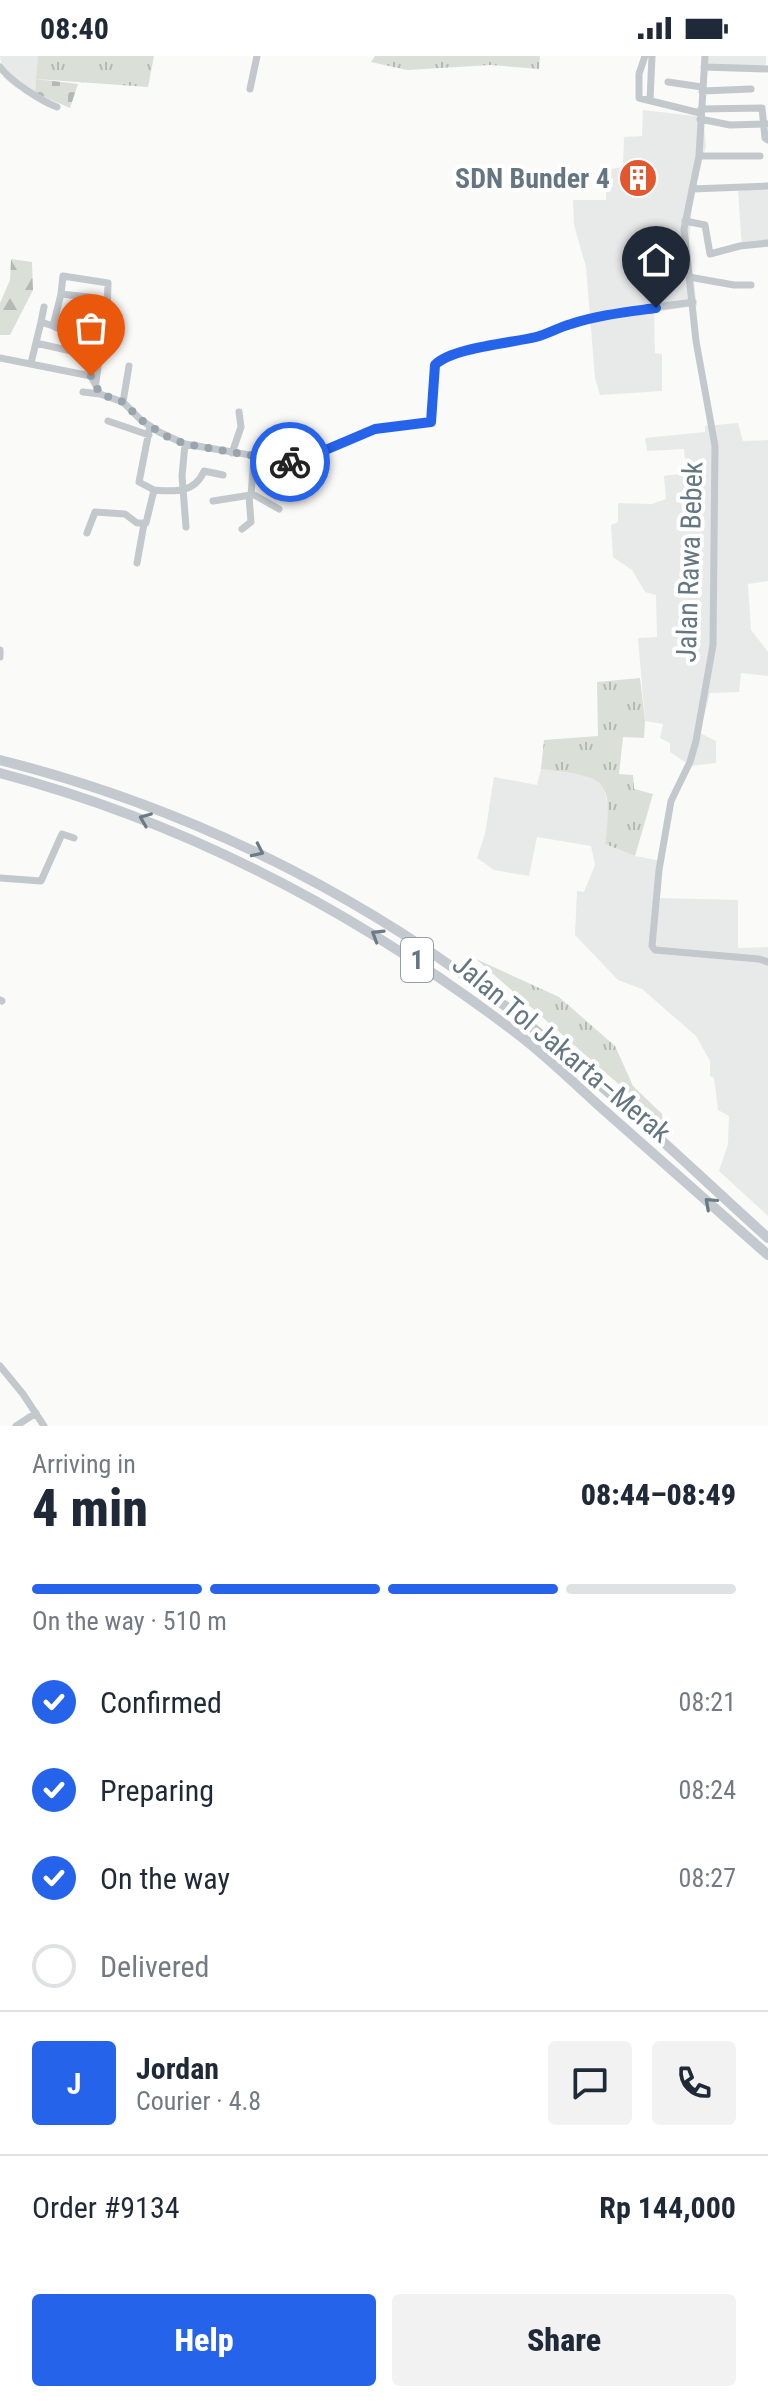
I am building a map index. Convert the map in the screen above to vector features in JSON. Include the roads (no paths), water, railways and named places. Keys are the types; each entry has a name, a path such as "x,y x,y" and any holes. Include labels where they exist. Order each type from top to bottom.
{"highway":[{"name":"Jalan Tol Jakarta–Merak","path":"0,760 57,774 131,798 208,829 273,858 360,907 451,967 552,1043 768,1238"},
{"name":"Jalan Tol Jakarta–Merak","path":"0,773 129,812 188,837 272,876 353,920 412,957 526,1041 768,1255"}],"street":[{"path":"250,89 257,56"},
{"path":"645,56 639,74 639,97 730,125 766,124"},
{"path":"650,100 652,56"},
{"name":"Jalan Rawa Bebek","path":"705,56 699,156 685,221 704,394 715,446 713,645 691,759 671,801 659,870 652,946 655,950 768,962"},
{"path":"0,67 39,98 57,107"},
{"path":"704,67 768,69"},
{"path":"668,82 702,89 747,89 743,109"},
{"path":"700,114 762,108 765,138 768,140"},
{"path":"699,156 760,156"},
{"path":"692,189 768,186"},
{"path":"685,221 705,225 710,254 768,243"},
{"path":"52,275 108,283 107,316 98,339 101,344 96,383 100,394"},
{"path":"53,326 63,276"},
{"path":"689,277 751,285"},
{"path":"61,294 89,297"},
{"path":"83,392 123,402 150,426 185,444 291,462 375,429 431,422 435,365 439,361 469,350 541,335 598,317 693,302"},
{"path":"31,363 44,307"},
{"path":"41,322 70,334 75,323 99,331"},
{"path":"36,343 80,353"},
{"path":"48,366 52,347"},
{"path":"0,358 87,375 96,383"},
{"path":"123,402 129,366"},
{"path":"232,453 241,427 239,412"},
{"path":"108,421 149,435"},
{"path":"150,426 139,483 154,490 182,492 199,481 204,471 223,475"},
{"path":"185,444 182,492 186,527"},
{"path":"242,529 251,523 254,457"},
{"path":"309,457 312,487"},
{"path":"254,479 290,485 291,462"},
{"path":"137,563 154,490"},
{"path":"213,501 250,494 279,509"},
{"path":"87,533 95,512 125,514 144,524"},
{"path":"0,650 0,657"},
{"path":"0,878 41,881 62,834 74,838"},
{"path":"0,1366 44,1426"},
{"path":"16,1426 36,1413"}],"place":[{"name":"SDN Bunder 4","path":"638,178"}]}
